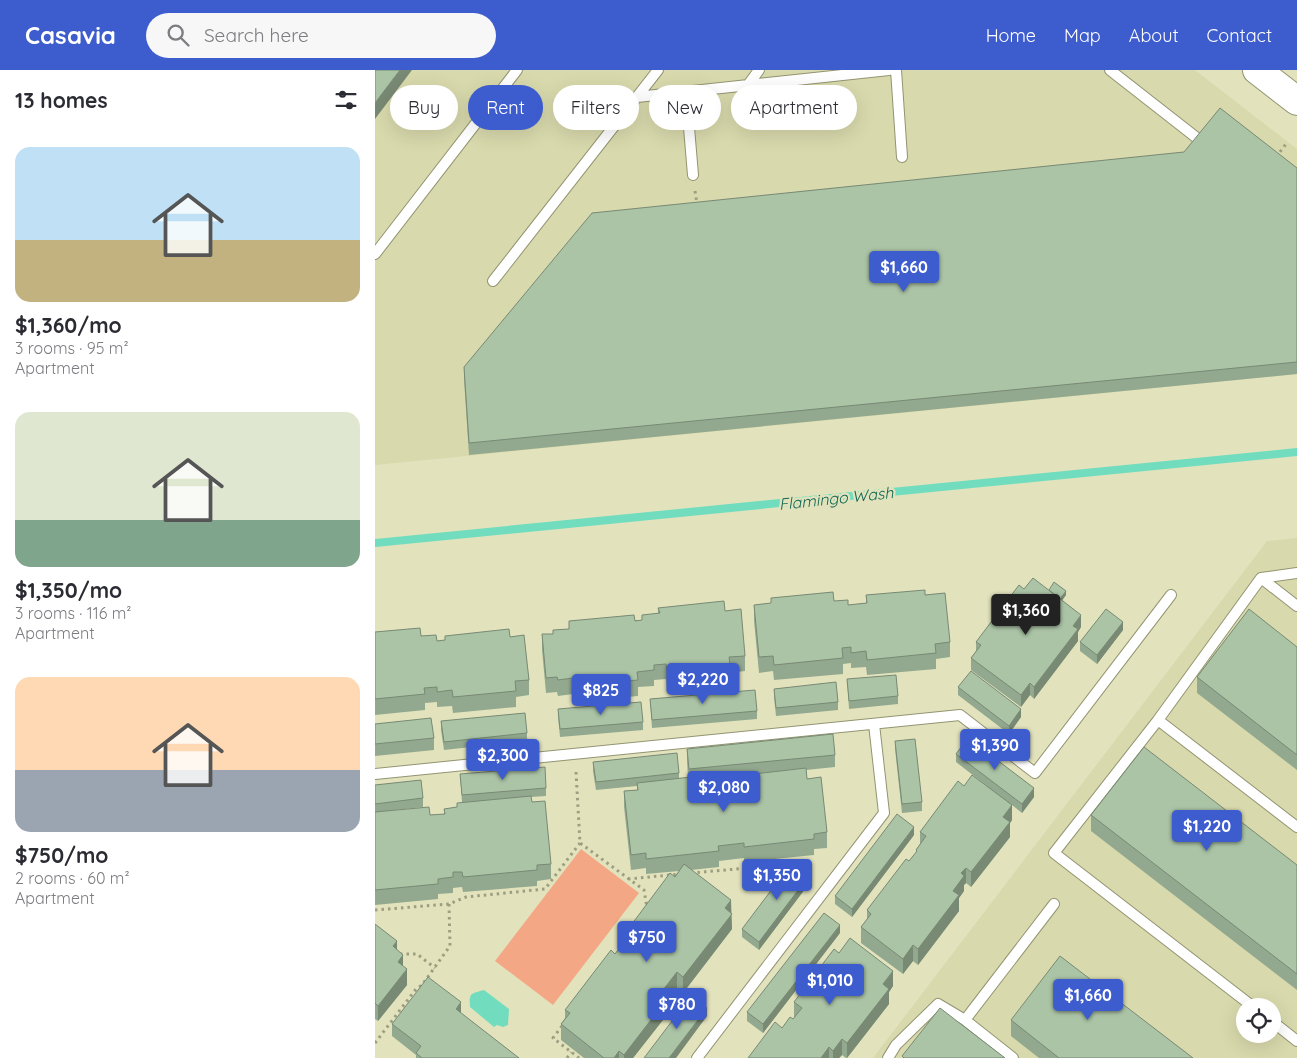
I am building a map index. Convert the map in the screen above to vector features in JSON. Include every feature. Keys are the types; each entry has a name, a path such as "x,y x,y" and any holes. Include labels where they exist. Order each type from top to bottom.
{"main road":[{"path":"1257,70 1297,101"}],"lane":[{"path":"375,254 517,70"},
{"path":"639,94 658,70"},
{"path":"748,85 759,70"},
{"path":"748,85 889,70"},
{"path":"897,70 902,157"},
{"path":"1110,70 1202,142"},
{"path":"493,281 611,130"},
{"path":"689,130 693,175"},
{"path":"1242,998 1054,853 1158,720 1261,578 1297,573"},
{"path":"1261,578 1297,606"},
{"path":"375,774 959,715 1035,773 1171,595"},
{"path":"1158,720 1297,827"},
{"path":"697,1058 883,813 874,724"},
{"path":"965,1020 1054,904"},
{"path":"888,1058 896,1045 938,1004 965,1020 1013,1058"},
{"path":"1281,1028 1297,1041"}],"path":[{"path":"1273,162 1286,144"},
{"path":"693,175 697,205"},
{"path":"375,910 449,904 466,897 545,889 580,843 575,754"},
{"path":"580,843 644,890 648,914 654,906"},
{"path":"628,879 796,864 827,888"},
{"path":"672,882 678,874"},
{"path":"375,1043 416,989 422,986 451,946 449,904"},
{"path":"393,949 400,954 417,954 435,968"},
{"path":"565,1023 553,1038 579,1058"},
{"path":"567,1058 571,1052"}],"shaded area":[{"path":"375,70 1195,70 1297,149 1297,374 375,465"},
{"path":"1297,538 1297,1058 873,1058 1267,541"},
{"path":"581,849 639,893 553,1005 495,961"}],"water":[{"path":"484,990 509,1009 508,1025 503,1027 497,1025 494,1027 470,1007 472,994"}],"building":[{"path":"375,70 400,70 375,103"},
{"path":"1220,108 1297,168 1297,362 469,443 464,367 592,213 1184,152"},
{"path":"1033,578 1081,615 1073,626 1078,629 1034,687 1030,683 1021,695 971,658 981,645 976,642 1019,585 1024,589"},
{"path":"1054,582 1066,591 1060,599 1049,590"},
{"path":"925,590 925,595 945,593 950,642 935,644 936,653 867,660 866,651 851,653 851,647 842,648 843,658 774,665 773,656 759,657 754,605 771,603 771,598 833,592 834,601 848,600 848,605 867,603 866,595"},
{"path":"724,601 725,611 741,609 745,656 729,657 730,665 667,671 666,664 654,665 654,670 637,672 638,680 574,686 573,678 558,680 557,677 546,678 542,634 553,634 553,630 569,629 569,621 634,615 635,621 642,620 642,615 660,613 658,608"},
{"path":"1106,609 1123,622 1097,655 1080,642"},
{"path":"1249,609 1297,647 1297,755 1197,677"},
{"path":"420,628 421,636 436,635 437,641 445,640 445,636 509,629 510,637 524,635 529,680 515,681 516,691 453,697 452,690 437,692 437,687 424,688 425,694 375,699 375,632"},
{"path":"971,671 1021,709 1009,726 958,687"},
{"path":"896,675 898,696 849,701 847,679"},
{"path":"836,682 838,702 776,708 774,689"},
{"path":"755,690 757,711 652,720 650,699"},
{"path":"641,702 643,722 560,729 558,709"},
{"path":"525,713 527,733 444,742 441,721"},
{"path":"431,718 434,738 375,744 375,724"},
{"path":"833,734 835,755 689,769 687,749"},
{"path":"968,738 1034,788 1022,804 956,754"},
{"path":"915,739 922,802 902,804 895,741"},
{"path":"1144,747 1297,865 1297,974 1091,815"},
{"path":"677,753 679,773 596,782 593,762"},
{"path":"545,767 546,788 462,795 460,774"},
{"path":"806,768 807,779 821,777 827,832 814,834 814,839 744,847 744,843 718,846 719,851 646,859 646,853 631,855 624,791 638,790 637,783 709,775 709,785 737,782 737,776"},
{"path":"972,775 1012,805 1003,817 1010,822 971,872 966,868 961,873 964,876 953,891 959,895 918,949 913,945 903,959 861,927 871,914 867,910 906,859 909,861 917,851 926,836 920,832 958,781 964,786"},
{"path":"421,780 423,798 375,804 375,785"},
{"path":"531,796 532,802 545,801 551,864 537,865 537,870 463,877 462,872 453,872 453,877 438,879 438,884 375,890 375,812 429,807 430,815 445,814 444,809 457,807 457,803"},
{"path":"897,814 914,827 852,909 835,896"},
{"path":"794,860 811,873 759,942 742,929"},
{"path":"684,864 731,900 725,908 732,914 683,977 677,972 663,990 670,995 624,1055 619,1051 614,1058 604,1058 561,1024 570,1013 565,1010 611,950 615,954 630,934 626,932 670,873 675,877"},
{"path":"824,913 840,925 763,1024 747,1012"},
{"path":"375,924 397,941 393,946 403,955 398,962 407,969 378,1006 375,1003"},
{"path":"850,938 893,971 883,984 889,989 847,1043 842,1039 833,1051 829,1047 821,1058 748,1058 775,1022 782,1028 790,1017 793,1019 802,1008 794,1002 834,949 839,953"},
{"path":"1060,956 1193,1058 1059,1058 1011,1020"},
{"path":"428,977 461,1002 456,1009 519,1058 422,1058 416,1053 421,1046 392,1024"},
{"path":"691,996 707,1008 669,1058 644,1058"},
{"path":"940,1008 1005,1058 904,1058 902,1056"}],"waterway":[{"name":"Flamingo Wash","path":"375,543 1297,452"}]}
